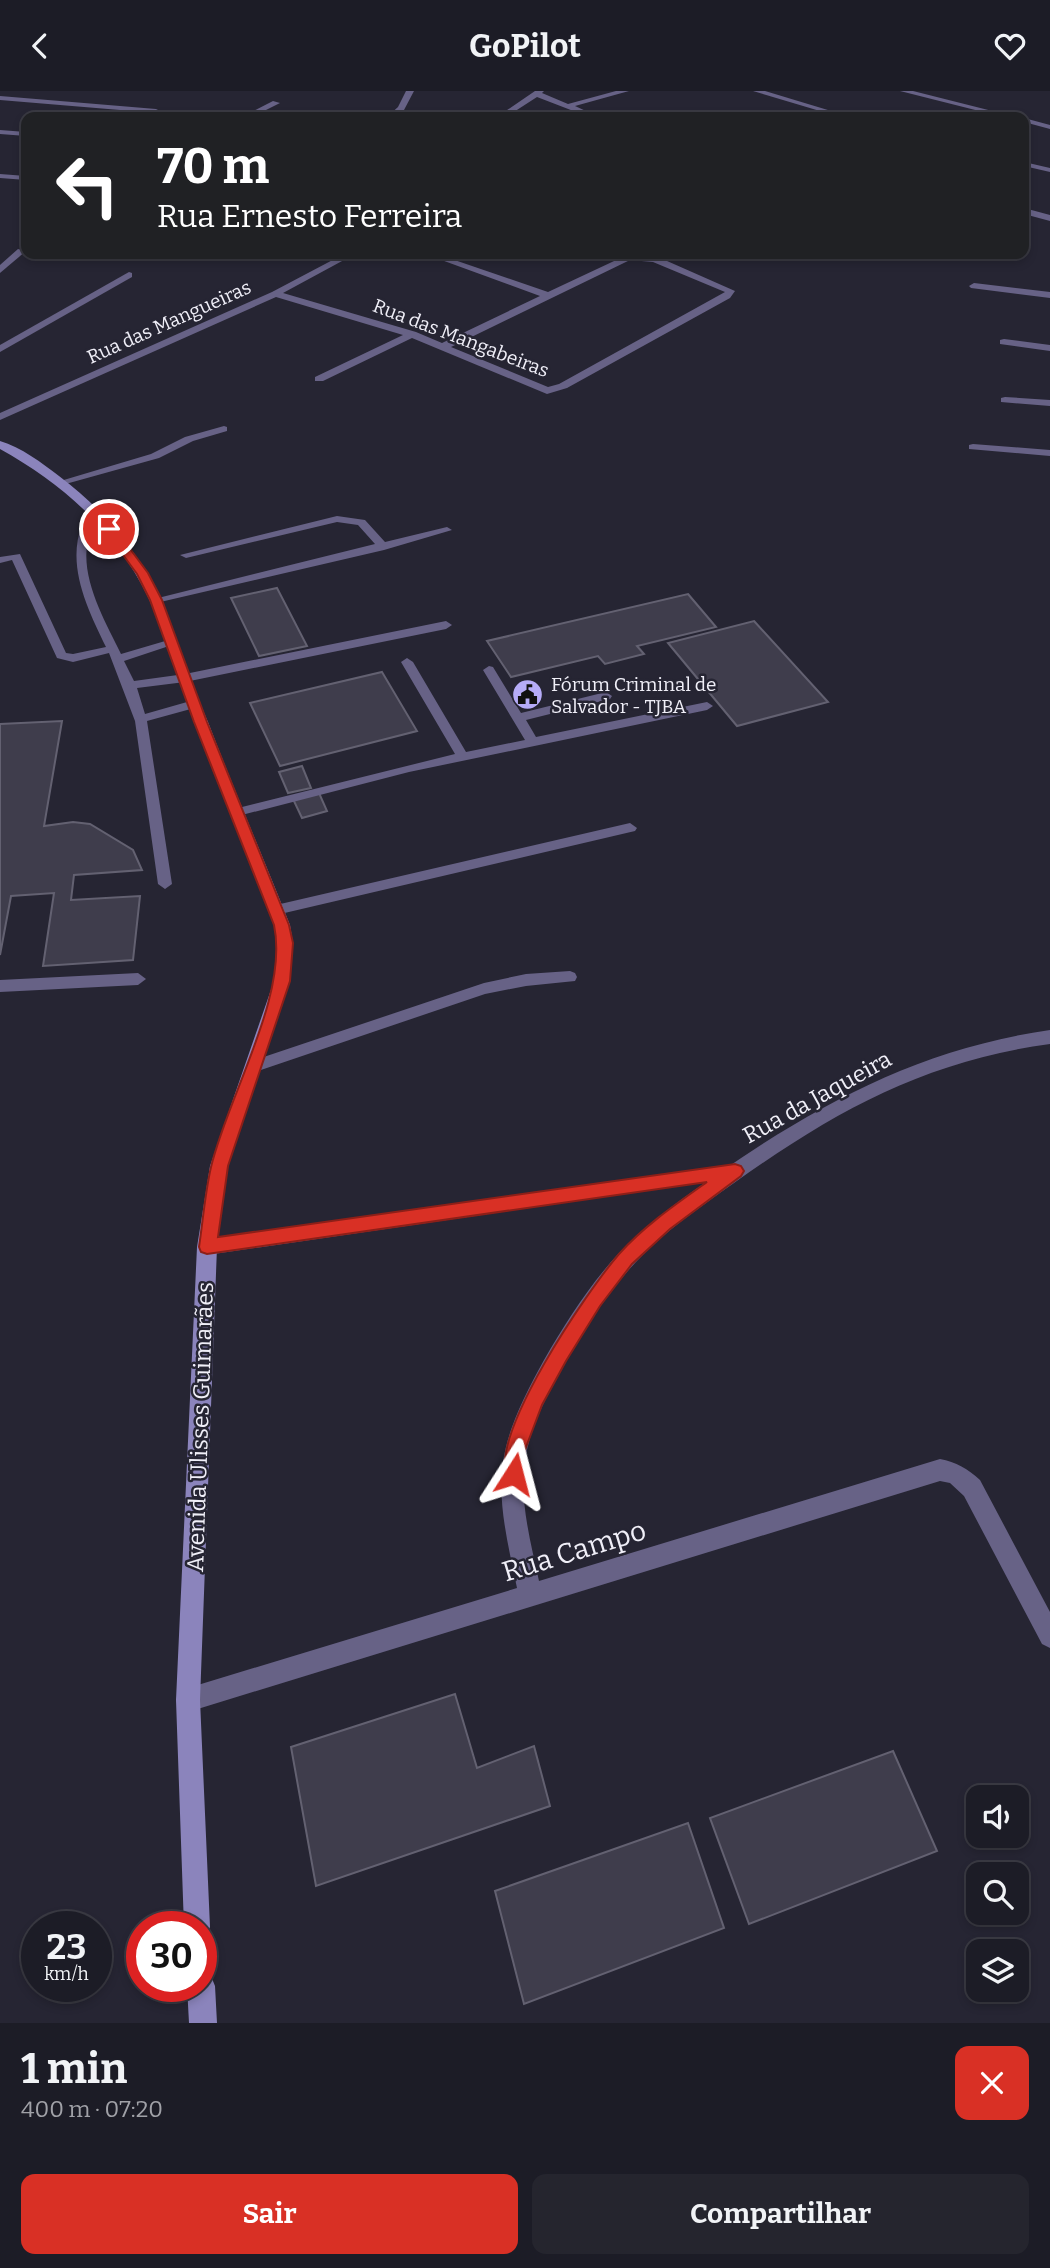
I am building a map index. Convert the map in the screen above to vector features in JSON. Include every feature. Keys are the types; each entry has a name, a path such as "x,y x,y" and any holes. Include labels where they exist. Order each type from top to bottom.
{"main road":[{"name":"Avenida Ulisses Guimarães","path":"0,444 62,482 93,510 131,557 156,600 194,704 276,910 285,943 286,961 282,981 219,1166 207,1247 188,1700 196,1911"},
{"path":"202,2002 203,2023"}],"street":[{"path":"397,112 410,91"},
{"path":"568,106 625,91"},
{"path":"757,91 830,112"},
{"path":"904,91 991,112"},
{"path":"508,112 538,92 583,112"},
{"path":"0,97 156,111"},
{"path":"0,107 11,99"},
{"path":"257,112 276,103"},
{"path":"1029,121 1050,127"},
{"path":"0,132 21,134"},
{"path":"1029,165 1050,170"},
{"path":"1029,173 1038,167"},
{"path":"0,176 21,178"},
{"path":"1029,212 1050,218"},
{"path":"0,270 21,251"},
{"name":"Rua das Mangueiras","path":"0,417 275,294 341,259"},
{"path":"443,259 546,295"},
{"name":"Rua das Mangabeiras","path":"546,295 624,259"},
{"name":"Rua das Mangabeiras","path":"275,294 412,334 539,389 552,390 727,296 730,291 726,287 655,259"},
{"path":"0,349 129,275"},
{"path":"974,286 1050,295"},
{"path":"444,346 546,295"},
{"path":"319,379 412,334"},
{"path":"1004,342 1050,348"},
{"path":"1005,400 1050,403"},
{"path":"973,447 1050,453"},
{"name":"Rua da Jaqueira","path":"530,1596 513,1497 515,1450 534,1402 559,1355 626,1258 663,1223 735,1171 848,1103 912,1073 978,1049 1025,1039 1050,1037"},
{"name":"Rua Campo","path":"188,1700 933,1472 951,1471 972,1487 1050,1636"}],"lane":[{"path":"62,482 155,456 189,439 224,429"},
{"path":"93,510 80,555 89,590 131,685 140,719 165,884"},
{"path":"186,555 337,519 361,522 384,547"},
{"path":"156,600 447,530"},
{"path":"0,560 16,556 61,655 73,658 115,654 172,643"},
{"path":"131,685 184,678 446,625"},
{"path":"407,662 462,756"},
{"path":"489,670 533,741"},
{"path":"519,718 606,696"},
{"path":"140,719 194,704"},
{"path":"238,812 462,756 707,706"},
{"path":"276,910 630,828"},
{"path":"255,1066 484,989 526,980 570,977"},
{"path":"0,986 138,979"},
{"path":"207,1247 735,1171"}],"building":[{"path":"277,588 307,646 259,656 231,598"},
{"path":"688,594 716,627 637,646 644,654 605,664 598,656 511,677 487,641"},
{"path":"754,621 828,702 737,726 668,643"},
{"path":"382,672 417,731 280,766 250,703"},
{"path":"62,721 44,826 73,822 90,824 133,850 142,870 74,875 71,900 140,896 133,960 43,966 54,893 11,896 0,955 0,724"},
{"path":"302,766 311,788 288,793 279,772"},
{"path":"319,793 327,811 302,818 293,799"},
{"path":"455,1694 477,1768 534,1746 550,1806 316,1886 291,1747"},
{"path":"893,1751 937,1851 749,1924 710,1818"},
{"path":"688,1823 724,1928 524,2004 495,1891"}],"place":[{"name":"Fórum Criminal de Salvador - TJBA","path":"528,695"}],"route":[{"path":"109,529 143,573 156,600 200,722 282,925 285,943 286,961 282,981 219,1166 207,1247 735,1171 663,1223 626,1258 594,1301 559,1355 534,1402 515,1450 514,1474"}]}
